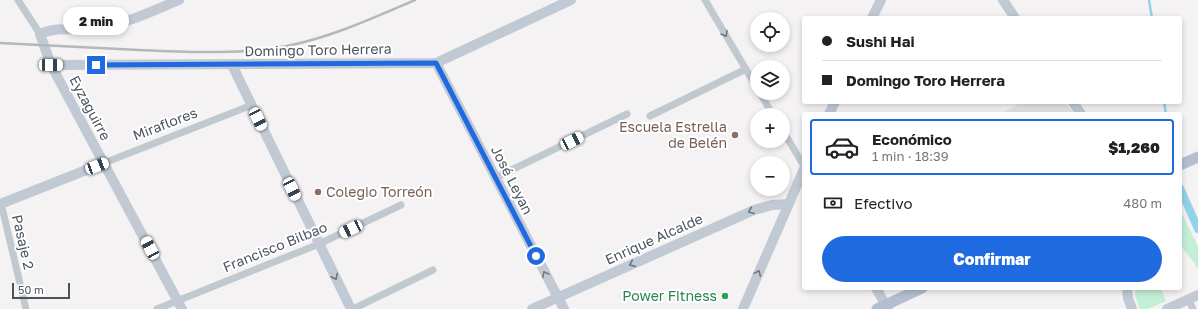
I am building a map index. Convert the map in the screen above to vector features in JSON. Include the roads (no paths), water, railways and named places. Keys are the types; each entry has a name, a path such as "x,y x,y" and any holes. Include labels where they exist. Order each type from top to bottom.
{"main road":[{"path":"1182,164 1198,157"},
{"path":"884,308 918,290"}],"street":[{"path":"18,0 40,34 49,30 93,29 107,27 179,0"},
{"name":"Domingo Toro Herrera","path":"51,65 436,63 571,0"},
{"path":"705,0 750,77"},
{"path":"873,16 881,0"},
{"path":"1002,0 1014,16"},
{"name":"Eyzaguirre","path":"40,34 51,65 180,305"},
{"name":"José Leyan","path":"436,63 564,309"},
{"path":"232,65 352,309 432,270"},
{"path":"650,116 746,70"},
{"name":"Miraflores","path":"0,204 252,106"},
{"path":"495,178 627,114"},
{"path":"790,143 802,163"},
{"path":"743,309 802,173"},
{"name":"Pasaje 2","path":"0,204 26,309"},
{"name":"Enrique Alcalde","path":"532,309 754,210 772,205 788,204"},
{"name":"Francisco Bilbao","path":"157,309 180,305 319,244 401,205"},
{"path":"877,290 884,308"},
{"path":"1127,290 1132,309"},
{"path":"1166,309 1198,295"},
{"path":"1188,299 1193,309"}],"waterway":[{"path":"1149,0 1152,16"},
{"path":"1164,104 1166,112"},
{"path":"1182,193 1198,229"}],"railway":[{"path":"0,43 195,52 250,51 287,46 320,38 415,0"}],"place":[{"name":"Escuela Estrella de Belén","path":"735,135"},
{"name":"Colegio Torreón","path":"318,192"},
{"name":"Power Fitness","path":"725,296"}]}
